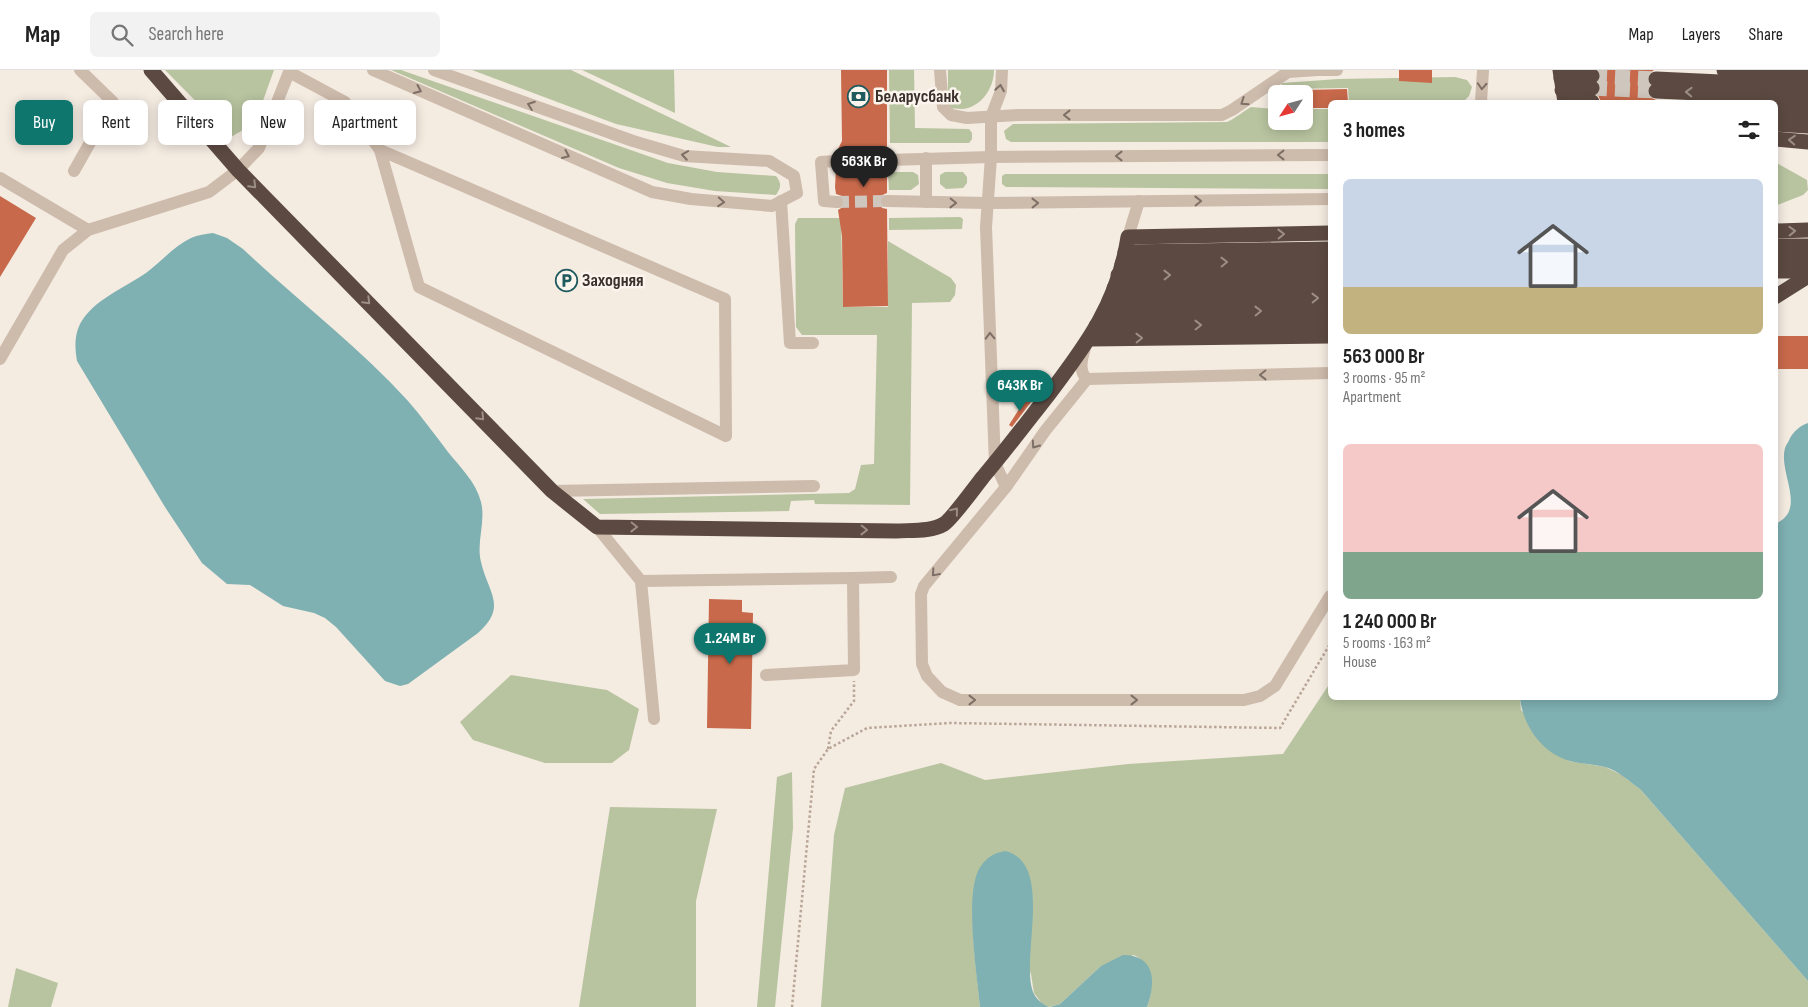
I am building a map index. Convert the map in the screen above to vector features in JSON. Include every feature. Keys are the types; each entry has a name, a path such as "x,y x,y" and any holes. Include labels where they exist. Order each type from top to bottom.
{"highway":[{"path":"151,70 238,170 552,491 596,527 928,530 945,524 995,463 1091,337 1117,276"},
{"path":"1724,70 1808,75"},
{"path":"1808,86 1656,85 1808,98"},
{"path":"1564,87 1592,89"},
{"path":"1564,87 1592,89"},
{"path":"1778,110 1808,112"},
{"path":"1778,124 1808,126"},
{"path":"1778,139 1808,142"},
{"path":"1778,231 1808,230"},
{"path":"1117,276 1328,233"},
{"path":"1778,246 1808,246"},
{"path":"1117,276 1328,249"},
{"path":"1778,258 1808,259"},
{"path":"1117,276 1328,260"},
{"path":"1778,271 1808,269"},
{"path":"1117,276 1328,272"},
{"path":"1117,276 1328,285"},
{"path":"1117,276 1328,298"},
{"path":"1117,276 1328,310"},
{"path":"1778,284 1802,280"},
{"path":"1778,295 1802,280"},
{"path":"1091,337 1328,323"},
{"path":"1091,337 1328,336"}],"lane":[{"path":"74,171 113,102 80,70"},
{"path":"373,70 652,192 691,199 772,206 797,193 794,176 769,161 684,156 633,141 434,70"},
{"path":"940,70 943,107 951,115 967,118 1222,115 1288,72 1337,70"},
{"path":"1002,70 1001,91 991,117 991,157 986,227 995,463 1006,487"},
{"path":"1481,100 1483,70"},
{"path":"0,359 63,250 88,230 209,192 238,170 259,148 290,72 345,102 380,150 419,287 726,436 725,300 380,150"},
{"path":"887,160 991,157 1328,155"},
{"path":"926,158 926,202"},
{"path":"836,161 821,162 824,201 837,202"},
{"path":"0,178 88,230"},
{"path":"887,201 987,203 1328,199"},
{"path":"781,201 790,343 813,343"},
{"path":"1117,276 1140,201"},
{"path":"1087,379 1082,371 1081,360 1091,337"},
{"path":"1087,379 1328,373"},
{"path":"1087,379 1045,432 1006,487 924,586 921,594 922,664 927,676 942,692 960,700 1244,700 1260,696 1275,686 1328,599"},
{"path":"552,491 814,486"},
{"path":"596,527 641,581 654,719"},
{"path":"641,581 891,577"},
{"path":"766,675 854,670 854,578"}],"path":[{"path":"828,749 866,728 940,724 1280,728 1328,647"},
{"path":"792,1007 814,769 828,749 831,731 854,702 854,670"}],"green space":[{"path":"165,70 274,70 263,100 242,100 242,131 232,136 232,100 195,100"},
{"path":"391,70 401,70 668,163 717,172 776,176 780,183 780,188 776,195 715,191 667,183 619,168"},
{"path":"472,70 571,70 731,147 718,147 616,124"},
{"path":"582,70 674,70 675,113"},
{"path":"889,70 914,70 915,128 969,129 972,133 972,139 969,143 890,143"},
{"path":"948,70 994,70 994,76 987,93 974,106 961,109 948,108"},
{"path":"1455,77 1467,80 1472,87 1469,96 1465,100 1349,100 1348,88 1313,89 1313,85 1282,85 1282,83 1338,79"},
{"path":"1251,107 1268,108 1268,130 1313,130 1313,109 1328,109 1328,142 1011,142 1006,139 1004,131 1013,124 1227,122"},
{"path":"1778,164 1807,180 1808,190 1803,195 1778,205"},
{"path":"888,172 913,172 918,175 919,184 911,190 889,190"},
{"path":"945,172 963,172 967,177 967,183 963,188 946,189 940,184 940,175"},
{"path":"1005,174 1328,174 1328,189 1006,187 1002,184 1002,176"},
{"path":"960,217 963,219 962,229 889,230 889,218"},
{"path":"798,218 841,218 843,307 888,307 888,241 951,278 956,285 955,295 950,302 912,303 910,505 815,504 814,500 791,501 789,511 600,514 583,499 849,493 855,489 861,465 874,464 877,335 802,335 796,327 795,224"},
{"path":"511,675 607,690 639,709 629,750 612,763 545,763 473,740 460,722"},
{"path":"1328,686 1328,700 1520,700 1521,710 1569,761 1605,767 1622,775 1641,790 1808,981 1808,1007 1147,1007 1151,992 1151,978 1141,959 1134,955 1101,966 1060,1004 1049,1007 1043,1005 1034,993 1031,974 982,865 974,895 973,914 973,934 980,1007 821,1007 834,835 845,788 941,763 985,780 1128,764 1283,754"},
{"path":"792,772 793,828 775,1007 757,1007 777,777"},
{"path":"610,807 717,809 696,901 696,1007 579,1007"},
{"path":"16,968 58,983 51,1007 8,1007"}],"water":[{"path":"213,233 227,238 243,249 369,361 413,407 467,475 479,495 482,510 480,554 493,599 492,615 478,633 408,684 400,686 385,681 336,627 325,618 314,613 283,606 250,585 227,584 202,563 165,507 77,361 76,342 78,329 93,308 146,273 185,241 196,236"},
{"path":"1808,423 1808,981 1641,790 1615,771 1601,766 1570,761 1551,752 1530,728 1525,719 1520,700 1778,700 1778,522 1785,518 1790,510 1791,500 1785,468 1785,448 1790,438 1803,425"},
{"path":"1005,851 1020,859 1029,873 1033,913 1030,977 1034,995 1049,1007 980,1007 972,918 974,884 980,867 986,860 997,853"},
{"path":"1123,955 1134,956 1142,960 1151,972 1152,989 1147,1007 1050,1007 1060,1004 1101,966"}],"building":[{"path":"841,70 887,70 887,152 882,153 879,160 880,165 887,168 887,193 880,196 879,201 882,208 887,209 888,306 843,307 842,236 838,210 843,207 845,202 842,196 836,194 835,187 836,169 841,167 844,161 842,156 836,153 842,141"},
{"path":"1399,70 1432,70 1432,83 1399,81"},
{"path":"1599,70 1654,70 1648,74 1649,85 1647,91 1648,96 1656,100 1600,100 1598,95 1601,87 1599,82 1601,74"},
{"path":"1347,89 1348,100 1328,100 1328,108 1313,108 1313,90"},
{"path":"0,196 36,218 0,277"},
{"path":"1778,336 1808,336 1808,369 1778,369"},
{"path":"1026,398 1031,402 1012,427 1009,425"},
{"path":"709,599 742,600 742,612 753,613 751,729 707,728"}],"tunnel":[{"path":"1592,76 1656,79"},
{"path":"1592,88 1656,91"},
{"path":"836,161 887,160"},
{"path":"837,202 887,201"}],"place":[{"name":"Беларусбанк","path":"859,96"},
{"name":"Заходняя","path":"566,280"}]}
